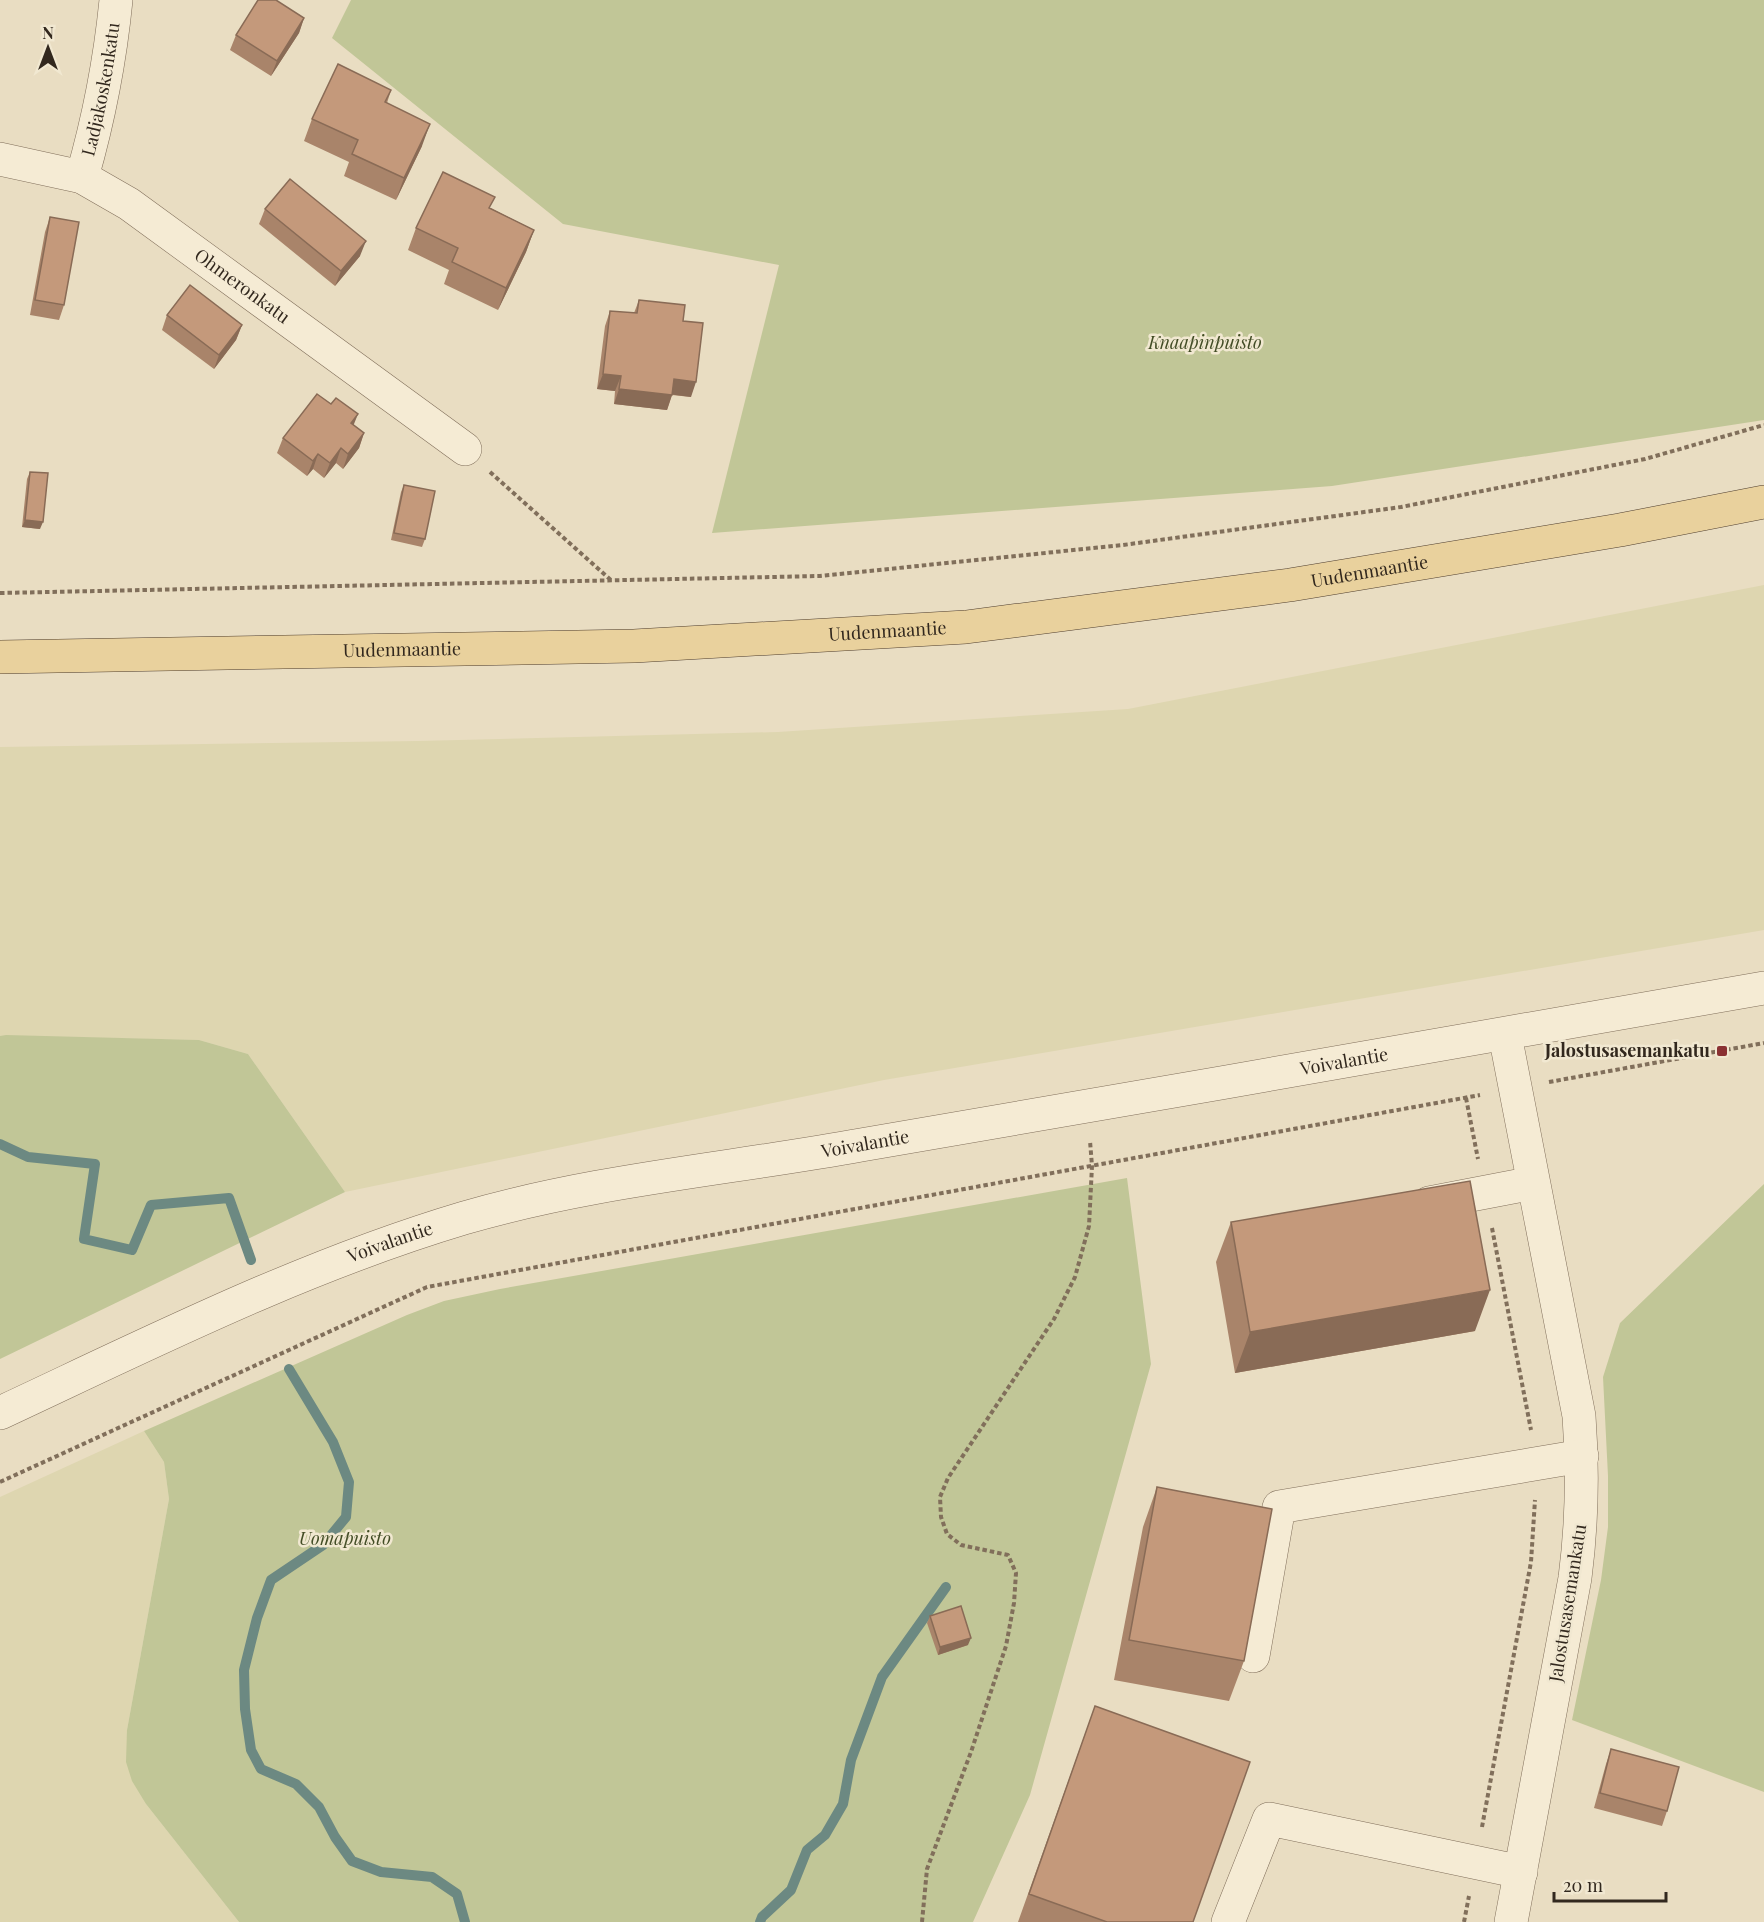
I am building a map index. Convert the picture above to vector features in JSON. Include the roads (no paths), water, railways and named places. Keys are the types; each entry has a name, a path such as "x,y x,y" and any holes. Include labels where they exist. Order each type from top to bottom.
{"main road":[{"name":"Uudenmaantie","path":"0,657 634,646 966,627 1290,585 1620,530 1764,502"}],"street":[{"name":"Ladjakoskenkatu","path":"82,177 100,113 108,70 116,0"},
{"name":"Ohmeronkatu","path":"0,159 82,177 129,204 465,449"},
{"name":"Voivalantie","path":"0,1413 228,1306 352,1256 464,1218 554,1195 811,1154 1505,1035 1764,988"},
{"name":"Jalostusasemankatu","path":"1505,1035 1579,1416 1582,1456 1580,1534 1575,1578 1511,1922"},
{"path":"1404,1208 1533,1183"},
{"path":"1252,1656 1279,1507 1582,1456"},
{"path":"1228,1922 1269,1819 1521,1872"}],"waterway":[{"path":"0,1144 28,1157 95,1164 84,1239 132,1250 151,1205 229,1198 251,1260"},
{"path":"289,1369 333,1442 349,1482 346,1517 323,1545 271,1580 257,1618 244,1670 245,1709 251,1750 261,1769 296,1784 319,1807 335,1837 352,1861 381,1872 432,1877 457,1894 465,1922"},
{"path":"760,1922 762,1917 791,1890 807,1850 825,1835 843,1804 851,1760 882,1677 946,1587"}],"place":[{"name":"Jalostusasemankatu","path":"1722,1051"}],"park label":[{"name":"Knaapinpuisto","path":"1205,343"},
{"name":"Uomapuisto","path":"345,1539"}]}
